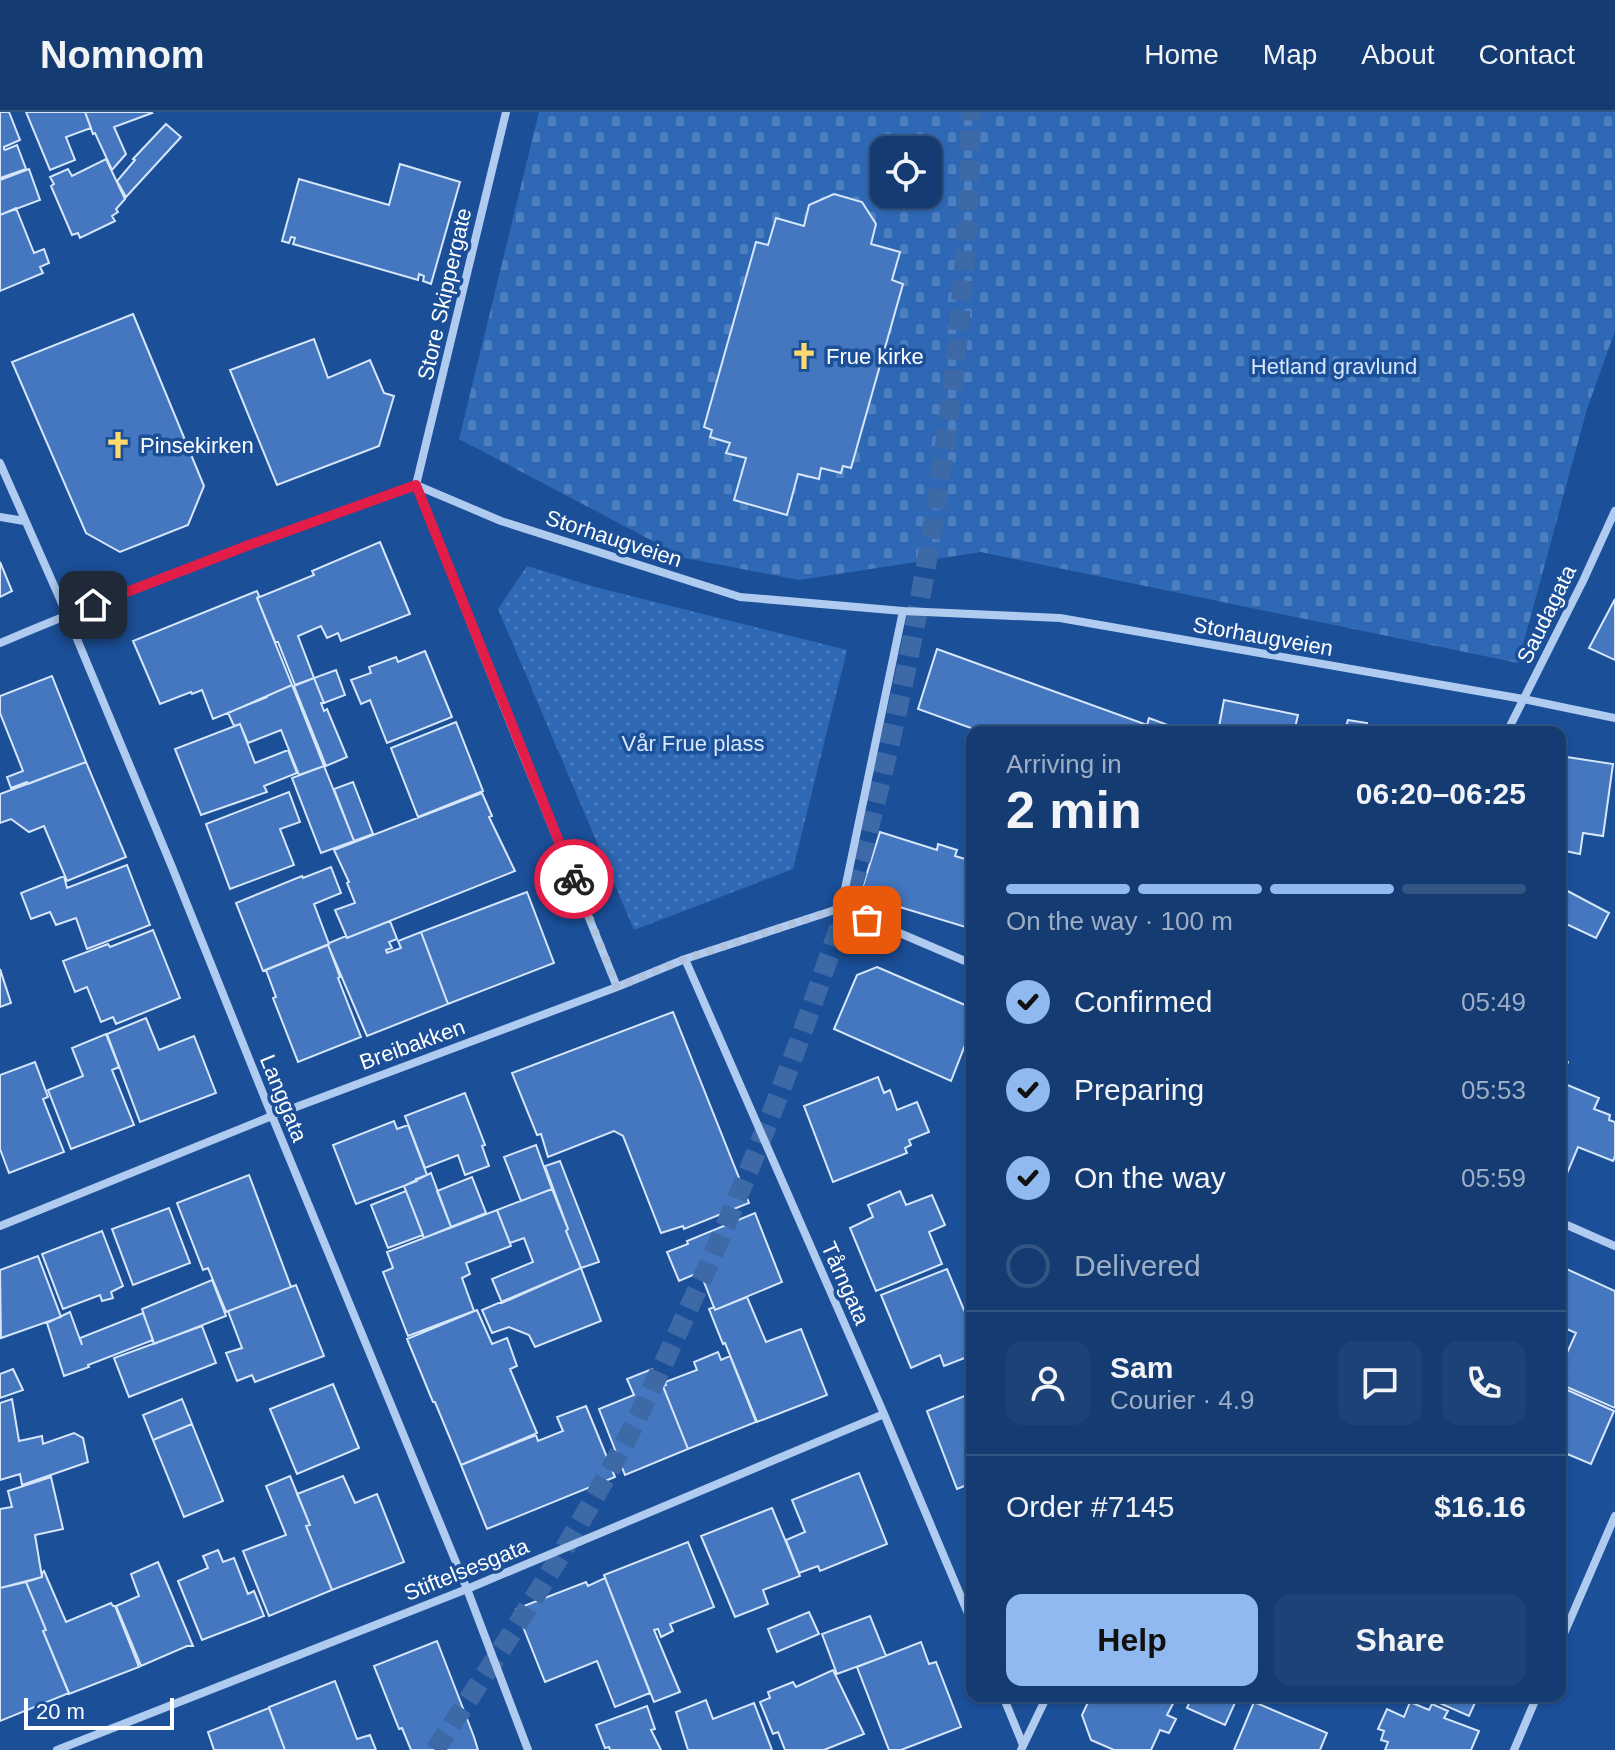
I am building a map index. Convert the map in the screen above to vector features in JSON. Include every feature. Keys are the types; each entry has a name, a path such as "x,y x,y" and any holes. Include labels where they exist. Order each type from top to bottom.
{"street":[{"name":"Store Skippergate","path":"416,485 506,112"},
{"name":"Langgata","path":"0,463 172,867 467,1589 528,1750"},
{"name":"Storhaugveien","path":"416,485 501,521 740,597 903,611 1060,618 1615,718"},
{"path":"0,643 249,545 416,485 617,987"},
{"name":"Saudagata","path":"1510,726 1615,511"},
{"path":"0,517 24,521"},
{"path":"903,611 841,908 966,961"},
{"name":"Breibakken","path":"0,1226 272,1116 685,959 841,908"},
{"name":"Tårngata","path":"685,959 966,1609"},
{"path":"1566,1225 1615,1246"},
{"name":"Stiftelsesgata","path":"57,1750 467,1589 884,1414"},
{"path":"1566,1629 1615,1516"},
{"path":"1006,1702 1025,1748"},
{"path":"1025,1748 1044,1702"},
{"path":"1514,1750 1534,1702"},
{"path":"1012,1750 1025,1748"}],"green space":[{"name":"Hetland gravlund","path":"539,112 1615,112 1615,331 1587,409 1518,663 981,552 799,580 685,558 459,439"},
{"name":"Vår Frue plass","path":"527,566 595,587 847,650 793,869 634,930 498,609"}],"building":[{"path":"0,112 9,112 20,140 4,149 17,145 26,169 0,178"},
{"path":"26,112 85,112 91,128 66,137 75,160 50,170"},
{"path":"85,112 152,113 114,127 126,154 112,170"},
{"path":"166,124 181,137 126,197 117,181"},
{"path":"106,159 125,199 112,216 115,221 80,238 78,233 72,235 50,177 68,169 72,176"},
{"path":"400,164 460,182 431,284 423,281 424,276 419,274 418,280 293,244 295,238 291,237 289,243 282,241 299,179 389,205"},
{"path":"29,169 40,200 0,215 0,180"},
{"name":"Frue kirke","path":"834,194 862,202 876,224 871,244 900,252 892,280 903,284 851,468 843,466 841,473 821,468 819,479 798,474 787,515 734,500 746,458 726,453 730,443 710,437 712,430 704,427 756,242 768,245 776,218 804,226 809,205"},
{"path":"16,208 34,253 44,249 49,263 40,267 43,273 0,291 0,215"},
{"name":"Pinsekirken","path":"133,314 204,486 188,525 120,552 86,533 12,362"},
{"path":"314,339 328,378 370,360 384,393 394,396 379,446 277,485 230,370"},
{"path":"380,542 410,614 341,641 338,633 327,638 321,626 298,636 314,678 295,685 257,598 314,575 312,571"},
{"path":"0,562 12,591 0,597"},
{"path":"257,591 257,598 292,685 213,719 202,690 160,704 133,641"},
{"path":"1615,599 1615,660 1589,648"},
{"path":"937,649 1147,725 1149,718 1168,725 966,726 918,709"},
{"path":"425,651 452,717 387,743 370,700 361,704 351,680 371,673 369,667 396,657 398,662"},
{"path":"336,670 345,695 324,703 314,678"},
{"path":"52,676 86,762 11,788 7,777 23,771 0,713 0,696"},
{"path":"314,678 324,711 327,709 347,757 326,766 294,686"},
{"path":"292,685 324,766 299,775 281,730 248,743 240,724 234,726 228,713"},
{"path":"1224,700 1298,715 1295,726 1219,726"},
{"path":"1348,720 1367,723 1367,726 1346,726"},
{"path":"456,722 483,791 418,817 391,748"},
{"path":"240,724 255,763 288,750 297,773 264,786 267,792 201,815 175,749"},
{"path":"1566,757 1613,764 1603,836 1583,833 1580,854 1566,851"},
{"path":"86,762 126,857 67,881 44,826 29,832 11,819 0,823 0,794"},
{"path":"324,766 354,841 321,853 292,778"},
{"path":"353,782 373,834 354,841 334,789"},
{"path":"289,792 300,822 280,829 294,865 230,889 206,824"},
{"path":"482,793 492,816 489,817 515,871 347,938 335,910 355,903 334,850"},
{"path":"880,832 937,850 938,844 957,850 955,856 966,859 966,927 860,895"},
{"path":"127,865 150,925 87,949 76,918 56,925 50,912 31,919 21,893 64,876 67,888"},
{"path":"331,867 341,893 314,904 329,944 263,971 236,903"},
{"path":"1566,890 1609,913 1596,938 1566,924"},
{"path":"527,892 554,963 448,1004 421,932"},
{"path":"390,921 397,939 389,942 392,948 386,950 387,953 401,948 398,941 421,932 448,1004 367,1036 328,945"},
{"path":"153,930 180,998 116,1024 113,1017 101,1022 87,987 75,992 63,961"},
{"path":"328,945 361,1037 298,1062 273,998 276,997 266,970"},
{"path":"877,967 966,1005 966,1042 951,1081 834,1029 857,975"},
{"path":"0,969 11,1003 0,1007"},
{"path":"673,1012 749,1203 684,1229 683,1226 661,1233 623,1136 614,1131 548,1157 541,1134 537,1135 512,1073"},
{"path":"146,1018 159,1050 194,1036 216,1093 140,1122 107,1034"},
{"path":"106,1034 119,1067 112,1070 134,1125 71,1149 48,1090 83,1076 72,1048"},
{"path":"35,1062 48,1097 43,1099 64,1152 9,1173 0,1149 0,1075"},
{"path":"878,1077 884,1093 890,1090 897,1110 917,1102 929,1132 909,1140 911,1145 905,1148 907,1153 833,1182 804,1106"},
{"path":"1566,1084 1599,1098 1594,1109 1610,1115 1609,1120 1615,1122 1613,1161 1578,1147 1566,1176"},
{"path":"465,1093 485,1145 482,1146 489,1166 465,1175 458,1155 425,1168 405,1116"},
{"path":"394,1121 397,1129 408,1125 427,1175 356,1204 333,1145"},
{"path":"536,1145 552,1189 521,1201 504,1157"},
{"path":"560,1161 599,1262 581,1268 545,1166"},
{"path":"431,1173 451,1227 424,1238 404,1186"},
{"path":"249,1175 291,1287 226,1312 208,1268 203,1270 177,1203"},
{"path":"472,1177 486,1213 451,1227 437,1191"},
{"path":"552,1189 581,1268 502,1303 492,1279 533,1262 524,1238 510,1243 497,1210"},
{"path":"406,1191 423,1235 388,1248 371,1205"},
{"path":"900,1191 906,1205 932,1195 945,1225 929,1232 942,1264 876,1291 850,1228 873,1217 868,1205"},
{"path":"169,1208 190,1263 133,1285 112,1229"},
{"path":"497,1210 511,1246 466,1263 470,1274 462,1278 474,1311 408,1336 383,1272 393,1268 387,1252"},
{"path":"755,1213 782,1282 715,1310 700,1272 679,1281 667,1252"},
{"path":"102,1231 123,1286 111,1292 113,1298 102,1301 100,1295 63,1309 42,1254"},
{"path":"38,1256 61,1317 1,1338 0,1270"},
{"path":"581,1268 601,1321 535,1347 529,1335 509,1327 492,1333 482,1310"},
{"path":"947,1269 966,1309 966,1358 944,1366 940,1355 911,1368 881,1295"},
{"path":"1566,1269 1615,1291 1615,1408 1566,1387 1566,1355 1576,1333 1566,1329"},
{"path":"212,1280 226,1316 154,1344 142,1309"},
{"path":"296,1285 324,1356 255,1382 252,1375 237,1381 226,1353 242,1348 228,1311"},
{"path":"747,1297 766,1342 801,1329 827,1395 757,1422 709,1309 714,1307 715,1310"},
{"path":"477,1310 492,1344 507,1338 517,1366 510,1369 537,1433 461,1465 407,1339"},
{"path":"70,1312 82,1345 80,1338 143,1313 153,1340 64,1376 47,1323"},
{"path":"202,1326 216,1363 129,1397 114,1358"},
{"path":"718,1352 721,1360 730,1356 756,1422 688,1449 663,1386 665,1382 697,1370 694,1362"},
{"path":"13,1369 23,1390 0,1398 0,1374"},
{"path":"652,1369 658,1385 662,1384 688,1449 625,1475 599,1409 634,1395 627,1379"},
{"path":"333,1384 359,1448 297,1474 270,1409"},
{"path":"1566,1389 1614,1411 1591,1464 1566,1454"},
{"path":"966,1395 966,1485 957,1489 927,1411"},
{"path":"12,1399 19,1441 42,1436 43,1444 74,1433 83,1438 88,1462 22,1485 20,1474 0,1480 0,1403"},
{"path":"182,1399 192,1424 153,1440 143,1415"},
{"path":"586,1406 615,1477 487,1529 461,1465 536,1435 538,1441 563,1431 557,1417"},
{"path":"192,1424 223,1501 184,1517 153,1440"},
{"path":"859,1473 887,1544 820,1571 818,1566 799,1573 786,1540 805,1532 792,1500"},
{"path":"290,1476 332,1590 269,1616 243,1551 286,1535 266,1486"},
{"path":"343,1476 355,1503 377,1494 404,1562 332,1590 306,1526 310,1525 297,1494"},
{"path":"51,1477 63,1529 35,1535 42,1577 0,1588 0,1509 12,1507 8,1491"},
{"path":"772,1508 800,1576 763,1590 768,1604 735,1617 701,1536"},
{"path":"688,1542 714,1607 670,1624 673,1631 661,1637 658,1629 654,1630 680,1692 654,1702 604,1575"},
{"path":"218,1550 223,1562 234,1558 248,1594 254,1591 264,1616 202,1640 178,1581 208,1568 203,1556"},
{"path":"158,1562 193,1646 141,1666 116,1606 139,1596 131,1574"},
{"path":"44,1571 66,1622 111,1603 115,1606 139,1667 69,1694 26,1582 42,1577"},
{"path":"605,1578 650,1693 615,1707 597,1661 545,1682 516,1609 586,1582 588,1586"},
{"path":"26,1582 69,1693 0,1721 0,1588"},
{"path":"809,1612 819,1634 777,1652 768,1629"},
{"path":"870,1616 886,1656 837,1674 822,1634"},
{"path":"437,1641 478,1750 411,1750 402,1728 399,1729 374,1666"},
{"path":"921,1642 929,1664 936,1662 961,1727 901,1750 889,1750 857,1667"},
{"path":"833,1670 864,1734 824,1750 785,1750 778,1732 773,1734 760,1702 770,1698 768,1692 793,1682 796,1687"},
{"path":"335,1681 357,1739 370,1735 376,1750 285,1750 269,1707"},
{"path":"706,1700 713,1719 754,1703 772,1750 688,1750 676,1712"},
{"path":"1088,1702 1174,1702 1167,1715 1176,1719 1169,1733 1160,1730 1151,1750 1114,1750 1091,1740 1082,1715"},
{"path":"1190,1702 1235,1702 1225,1725 1187,1708"},
{"path":"1254,1702 1327,1733 1320,1750 1234,1750"},
{"path":"1410,1702 1429,1710 1432,1704 1448,1711 1444,1718 1479,1731 1471,1750 1385,1750 1388,1742 1381,1740 1384,1731 1378,1729 1387,1709 1404,1717"},
{"path":"1437,1702 1475,1702 1469,1716"},
{"path":"647,1706 655,1729 651,1730 661,1750 605,1748 596,1725"},
{"path":"269,1708 285,1750 214,1750 208,1732"}],"tunnel":[{"path":"435,1750 595,1497 661,1369 749,1171 791,1063 845,908 888,753 931,536 960,317 971,112"}],"way so far":[{"path":"574,879 617,987 685,959 841,908 867,920"}],"place":[{"name":"Frue kirke","path":"804,356"},
{"name":"Pinsekirken","path":"118,445"}],"route":[{"path":"93,605 416,485 574,879"}]}
